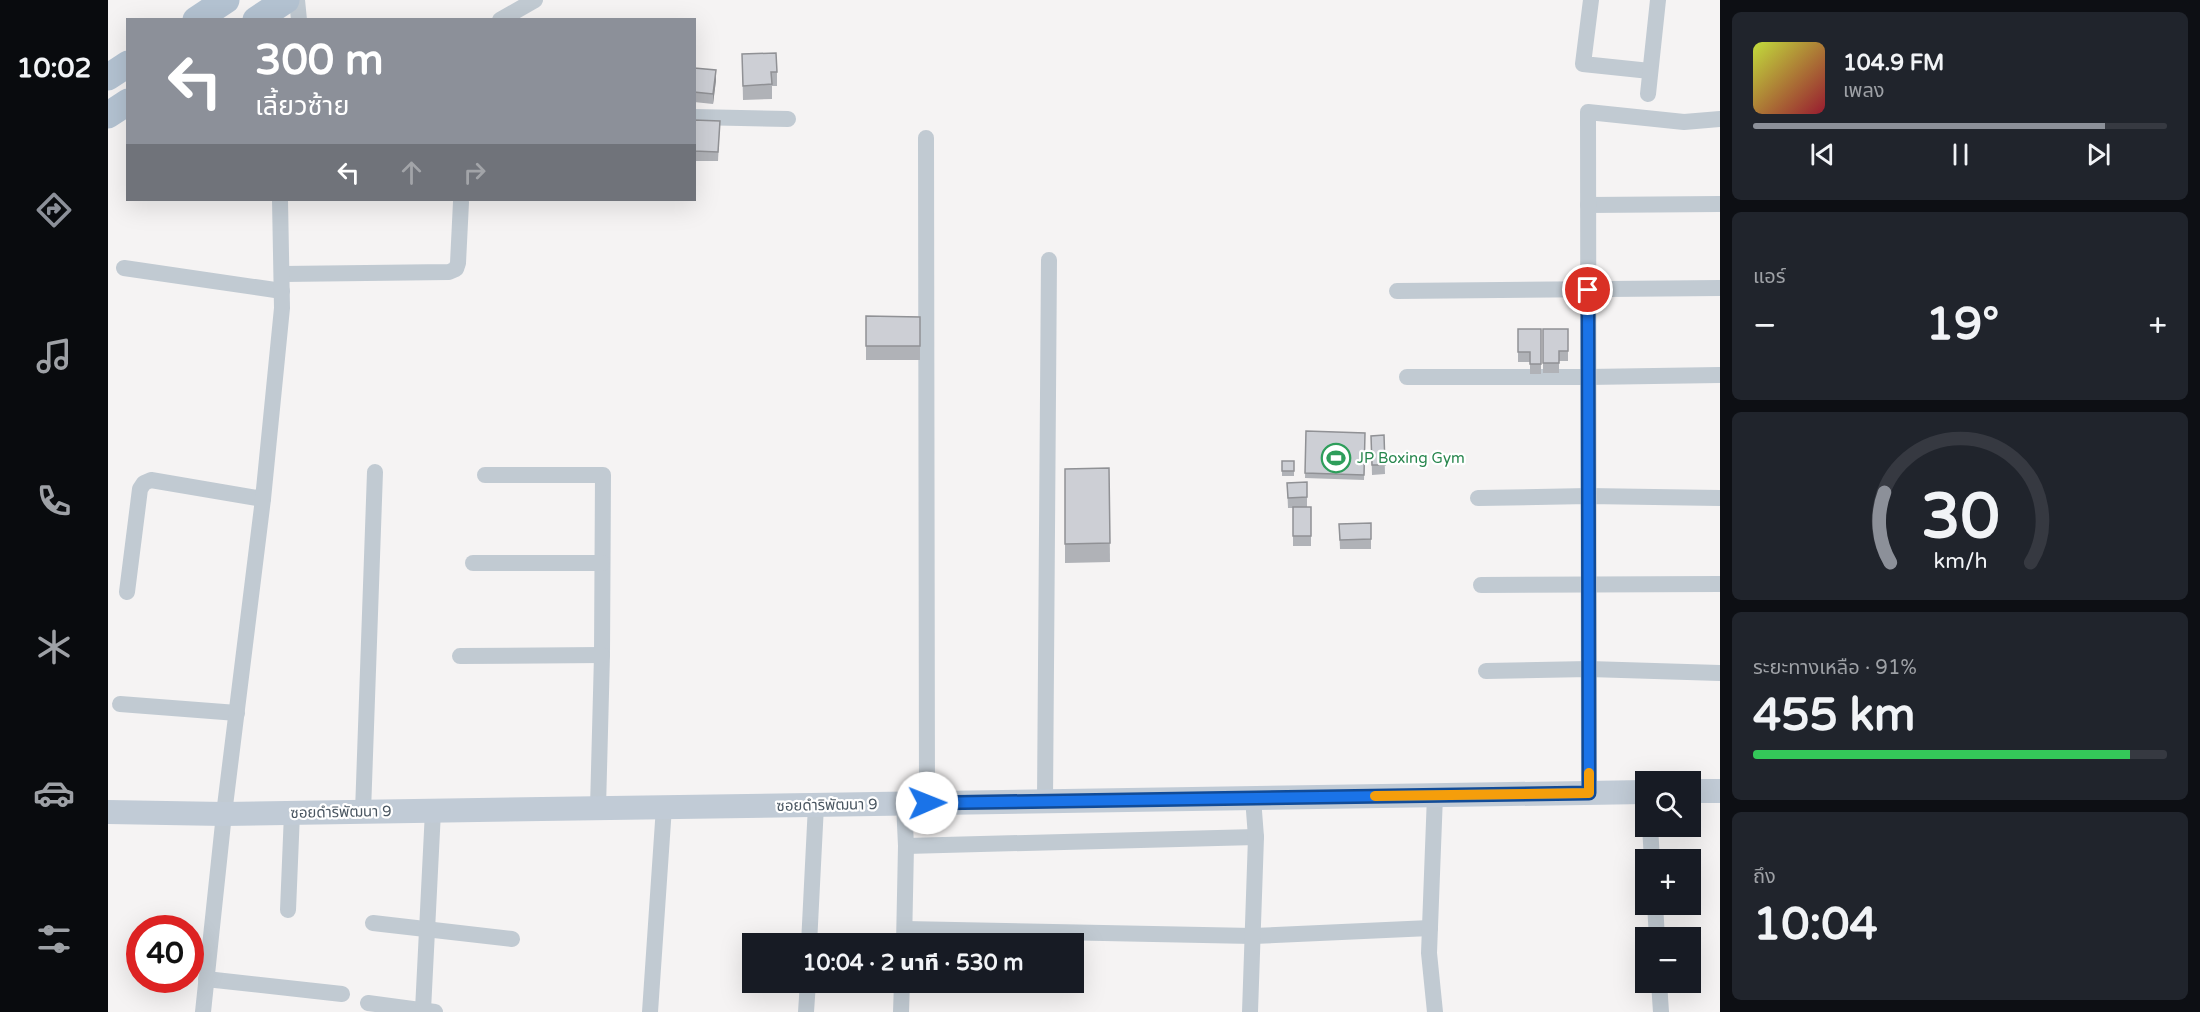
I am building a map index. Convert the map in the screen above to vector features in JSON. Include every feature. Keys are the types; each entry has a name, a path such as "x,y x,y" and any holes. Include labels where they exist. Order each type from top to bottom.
{"main road":[{"path":"199,18 226,0"},
{"path":"259,18 286,0"},
{"path":"108,77 126,65"},
{"path":"108,115 126,103"}],"street":[{"path":"297,0 299,18"},
{"path":"1591,0 1583,64 1650,71"},
{"path":"1648,94 1658,0"},
{"path":"504,18 527,6"},
{"path":"1589,793 1588,112 1684,122 1720,119"},
{"path":"696,117 788,119"},
{"path":"904,933 906,846 916,803 926,138"},
{"path":"203,1012 224,814 263,499 283,283 280,201"},
{"path":"124,268 283,283 449,273 456,269 458,263 461,202"},
{"path":"1588,205 1720,204"},
{"path":"1045,801 1049,260"},
{"path":"1397,291 1720,288"},
{"path":"1407,376 1720,375"},
{"path":"363,812 375,472"},
{"path":"485,475 603,476 598,808"},
{"path":"127,592 140,489 144,483 151,480 263,499"},
{"path":"1478,498 1588,496 1720,498"},
{"path":"474,563 602,563"},
{"path":"1481,585 1720,584"},
{"path":"460,656 602,655"},
{"path":"1486,671 1589,669 1720,673"},
{"path":"120,704 237,713"},
{"path":"1701,791 1720,790"},
{"name":"ซอยดำริพัฒนา 9","path":"108,812 224,814 1635,792"},
{"path":"1434,1012 1429,953 1435,795"},
{"path":"1250,1012 1256,837 1253,798"},
{"path":"810,933 816,805"},
{"path":"650,1012 664,807"},
{"path":"368,1004 429,1011 428,929 434,811"},
{"path":"288,910 292,813"},
{"path":"906,846 1256,837"},
{"path":"373,923 512,939"},
{"path":"1084,936 1252,936 1430,928"},
{"path":"206,979 342,994"},
{"path":"806,1012 807,993"},
{"path":"901,1012 902,993"},
{"path":"1660,993 1661,1012"}],"building":[{"path":"776,53 777,72 771,72 772,84 743,86 742,54"},
{"path":"696,68 716,70 713,94 696,92"},
{"path":"696,120 720,121 718,152 696,151"},
{"path":"866,316 920,317 920,346 866,346"},
{"path":"1518,329 1541,329 1541,364 1530,364 1530,352 1518,352"},
{"path":"1543,329 1568,329 1568,351 1559,351 1559,363 1543,363"},
{"path":"1306,431 1365,433 1364,475 1305,473"},
{"path":"1384,435 1385,465 1372,465 1371,436"},
{"path":"1282,461 1294,461 1294,471 1282,471"},
{"path":"1109,468 1110,543 1065,544 1065,469"},
{"path":"1307,482 1307,497 1288,498 1287,483"},
{"path":"1293,507 1311,507 1311,536 1293,536"},
{"path":"1371,523 1371,539 1340,540 1339,524"}],"slow traffic":[{"path":"1375,796 1589,793 1589,773"}],"place":[{"name":"JP Boxing Gym","path":"1336,458"}],"route":[{"path":"927,803 1589,793 1588,290"}]}
